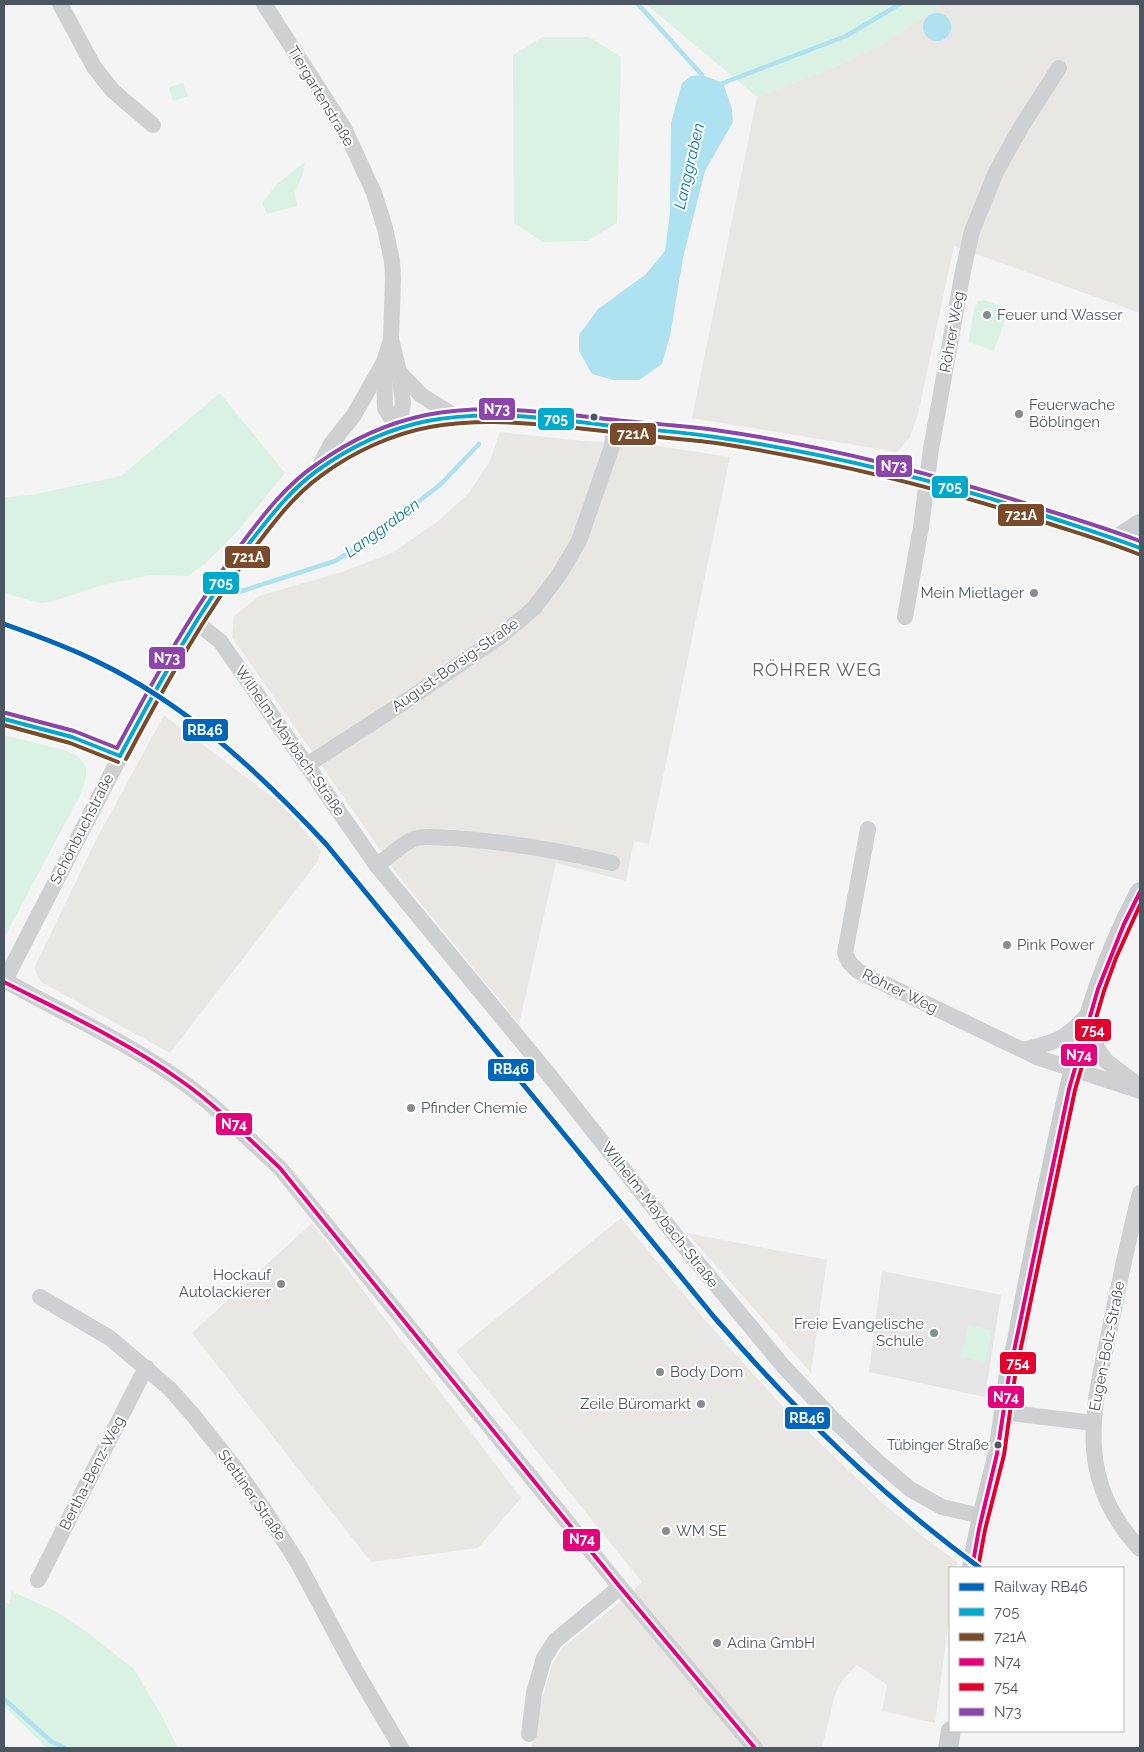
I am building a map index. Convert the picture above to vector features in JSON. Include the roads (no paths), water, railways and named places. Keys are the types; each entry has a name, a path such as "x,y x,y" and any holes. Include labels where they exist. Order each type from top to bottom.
{"main road":[{"path":"1117,539 1140,524"},
{"path":"972,1567 981,1516 995,1463 1028,1278 1073,1069 1089,1013 1126,919 1140,892"},
{"path":"948,1748 950,1732"}],"street":[{"path":"60,4 94,67 114,91 153,126"},
{"name":"Tiergartenstraße","path":"264,4 344,128 374,193 385,228 392,261 391,339 384,362 354,415 331,444 317,471"},
{"name":"Röhrer Weg","path":"905,617 921,527 934,430 972,231 996,172 1021,127 1059,68"},
{"name":"Tiergartenstraße","path":"391,339 399,372 403,403 398,429"},
{"name":"Tiergartenstraße","path":"384,362 385,408 398,429"},
{"path":"399,372 422,395 456,418"},
{"name":"Schönbuchstraße","path":"4,981 142,714 196,622 243,552 267,521 298,487 317,471 352,450 398,429 456,418 526,418 725,438 845,461 962,490 1140,548"},
{"name":"August-Borsig-Straße","path":"307,765 502,636 534,608 559,575 579,541 612,446 614,426"},
{"name":"Wilhelm-Maybach-Straße","path":"196,622 220,642 377,866 546,1071 734,1308 808,1395 877,1461 910,1489 942,1506 981,1516"},
{"path":"4,719 72,737 120,756"},
{"name":"Röhrer Weg","path":"868,828 845,953 849,962 858,971 1022,1050 1073,1069 1140,1089"},
{"path":"377,866 415,838 433,837 504,842 612,863"},
{"path":"4,981 155,1063 182,1081 225,1117 280,1168 620,1587 755,1748"},
{"path":"1022,1050 1057,1041 1073,1032 1089,1013"},
{"path":"1089,1013 1097,1048 1106,1061 1140,1089"},
{"name":"Eugen-Bolz-Straße","path":"1140,1192 1129,1234 1105,1350 1093,1423 1095,1464 1104,1495 1122,1527 1140,1549"},
{"name":"Stettiner Straße","path":"40,1297 110,1338 170,1389 193,1415 236,1469 267,1514 298,1564 354,1668 401,1748"},
{"name":"Bertha-Benz-Weg","path":"38,1580 147,1368"},
{"path":"1003,1412 1093,1423"},
{"path":"530,1734 534,1693 544,1658 554,1641 620,1587"}],"water":[{"path":"937,13 947,17 951,27 947,37 937,41 927,37 923,27 927,17"},
{"path":"702,75 723,83 732,109 733,122 705,171 683,258 670,336 662,364 639,380 613,380 592,374 579,351 579,335 598,309 645,275 665,251 670,213 671,123 682,83 691,76"}],"waterway":[{"path":"638,4 702,75 702,80"},
{"name":"Langgraben","path":"720,86 723,83 846,36 900,4"},
{"name":"Langgraben","path":"239,592 335,561 358,547 441,484 479,444"},
{"path":"4,1699 52,1742 65,1748"}],"rail line":[{"name":"RB46","path":"4,624 85,656 129,678 160,698 220,742 301,817 326,844 714,1317 745,1352 776,1386 873,1481 943,1540 979,1567"}],"place":[{"name":"Feuer und Wasser","path":"987,315"},
{"name":"Feuerwache Böblingen","path":"1019,414"},
{"name":"Mein Mietlager","path":"1034,593"},
{"name":"Pink Power","path":"1007,945"},
{"name":"Pfinder Chemie","path":"411,1108"},
{"name":"Hockauf Autolackierer","path":"281,1284"},
{"name":"Freie Evangelische Schule","path":"934,1333"},
{"name":"Body Dom","path":"660,1372"},
{"name":"Zeile Büromarkt","path":"701,1404"},
{"name":"Tübinger Straße","path":"998,1445"},
{"name":"WM SE","path":"666,1531"},
{"name":"Adina GmbH","path":"717,1643"}],"district":[{"name":"RÖHRER WEG","path":"817,669"}]}
